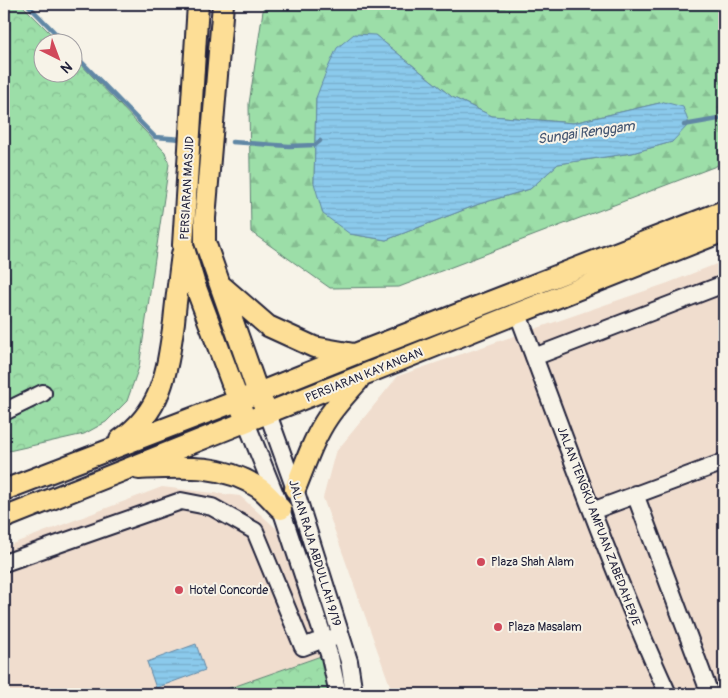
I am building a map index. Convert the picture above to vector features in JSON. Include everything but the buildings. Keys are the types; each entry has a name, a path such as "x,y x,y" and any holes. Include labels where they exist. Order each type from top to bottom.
{"main road":[{"name":"PERSIARAN MASJID","path":"198,4 183,245 195,285 246,422"},
{"name":"PERSIARAN MASJID","path":"223,4 205,218 205,242 258,393 268,414"},
{"name":"PERSIARAN KAYANGAN","path":"4,490 238,401 724,211"},
{"name":"PERSIARAN KAYANGAN","path":"4,518 724,231"},
{"path":"102,453 134,430 148,413 159,393 168,368 183,245"},
{"path":"220,284 268,326 314,347 355,354"},
{"path":"295,489 313,445 327,419 339,401 363,376"},
{"path":"123,469 189,467 229,472 259,488 281,510"}],"street":[{"path":"534,357 724,284"},
{"name":"JALAN TENGKU AMPUAN ZABEDAH E9/E","path":"518,314 592,511 647,650 668,694"},
{"path":"4,412 43,393"},
{"name":"JALAN RAJA ABDULLAH 9/19","path":"268,414 295,489 333,638 330,657 338,694"},
{"name":"JALAN RAJA ABDULLAH 9/19","path":"246,422 333,638 349,661 354,694"},
{"path":"592,511 724,462"},
{"path":"635,494 710,694"},
{"path":"4,563 180,502 212,507 255,531 303,647 333,638"}],"shaded area":[{"path":"724,261 724,694 393,694 323,498 335,453 398,376 668,283"},
{"path":"162,487 240,496 277,529 321,656 213,694 4,694 4,547"}],"green space":[{"path":"4,4 21,4 49,32 32,32 32,82 82,82 82,65 165,152 169,164 139,367 127,401 106,422 84,434 4,452"},
{"path":"264,4 724,4 724,163 399,287 330,288 251,232 249,104","holes":["375,35 452,97 492,116 573,123 664,102 672,142 632,153 558,164 530,189 479,204 386,240 350,234 314,183 316,98"]},
{"path":"321,656 329,694 213,694"}],"water":[{"path":"354,34 375,35 452,97 492,116 573,123 664,102 683,107 689,124 672,142 632,153 558,164 530,189 479,204 386,240 350,234 323,214 314,183 316,98 337,48"},
{"path":"196,644 205,670 156,688 147,662"}],"waterway":[{"name":"Sungai Renggam","path":"27,4 54,32"},
{"name":"Sungai Renggam","path":"82,62 155,137 182,139"},
{"name":"Sungai Renggam","path":"684,125 724,118"},
{"name":"Sungai Renggam","path":"232,142 289,146 315,145 320,141"}],"place":[{"name":"Plaza Shah Alam","path":"481,562"},
{"name":"Hotel Concorde","path":"179,590"},
{"name":"Plaza Masalam","path":"498,627"}]}
